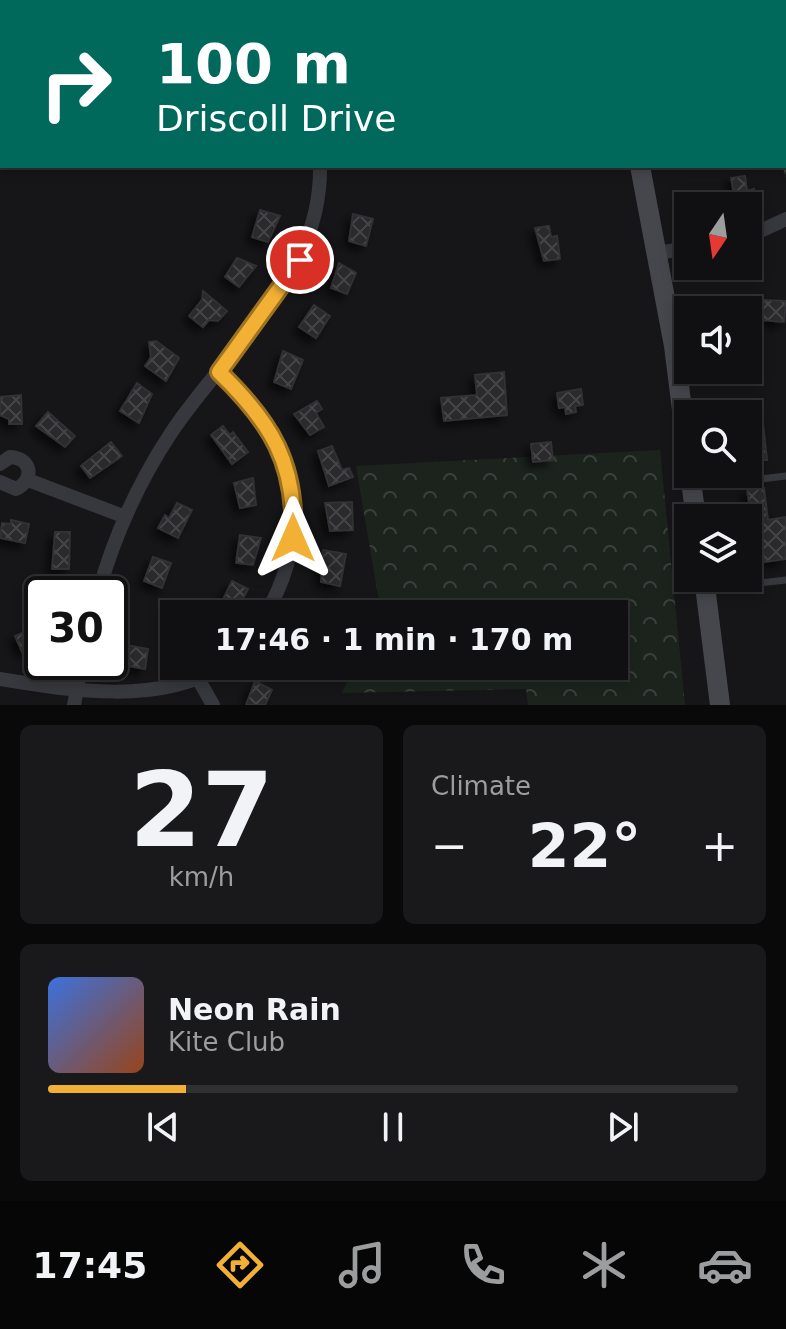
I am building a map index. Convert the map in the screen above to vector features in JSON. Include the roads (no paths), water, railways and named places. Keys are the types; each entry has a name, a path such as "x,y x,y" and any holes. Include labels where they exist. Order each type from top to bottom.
{"street":[{"path":"104,576 123,516 172,432 300,260 316,214 320,168"},
{"path":"640,168 658,253 680,400"},
{"path":"762,230 786,219"},
{"path":"658,253 674,250"},
{"path":"219,372 265,422 291,483 294,516 289,559 272,600"},
{"path":"0,464 10,457 20,458 29,470 28,480 16,489 0,482"},
{"path":"28,480 123,516"},
{"path":"705,592 720,705"},
{"path":"0,679 75,698 169,694 203,680"},
{"path":"200,682 213,705"}],"lane":[{"path":"762,477 786,476"},
{"path":"762,581 786,580"}]}
